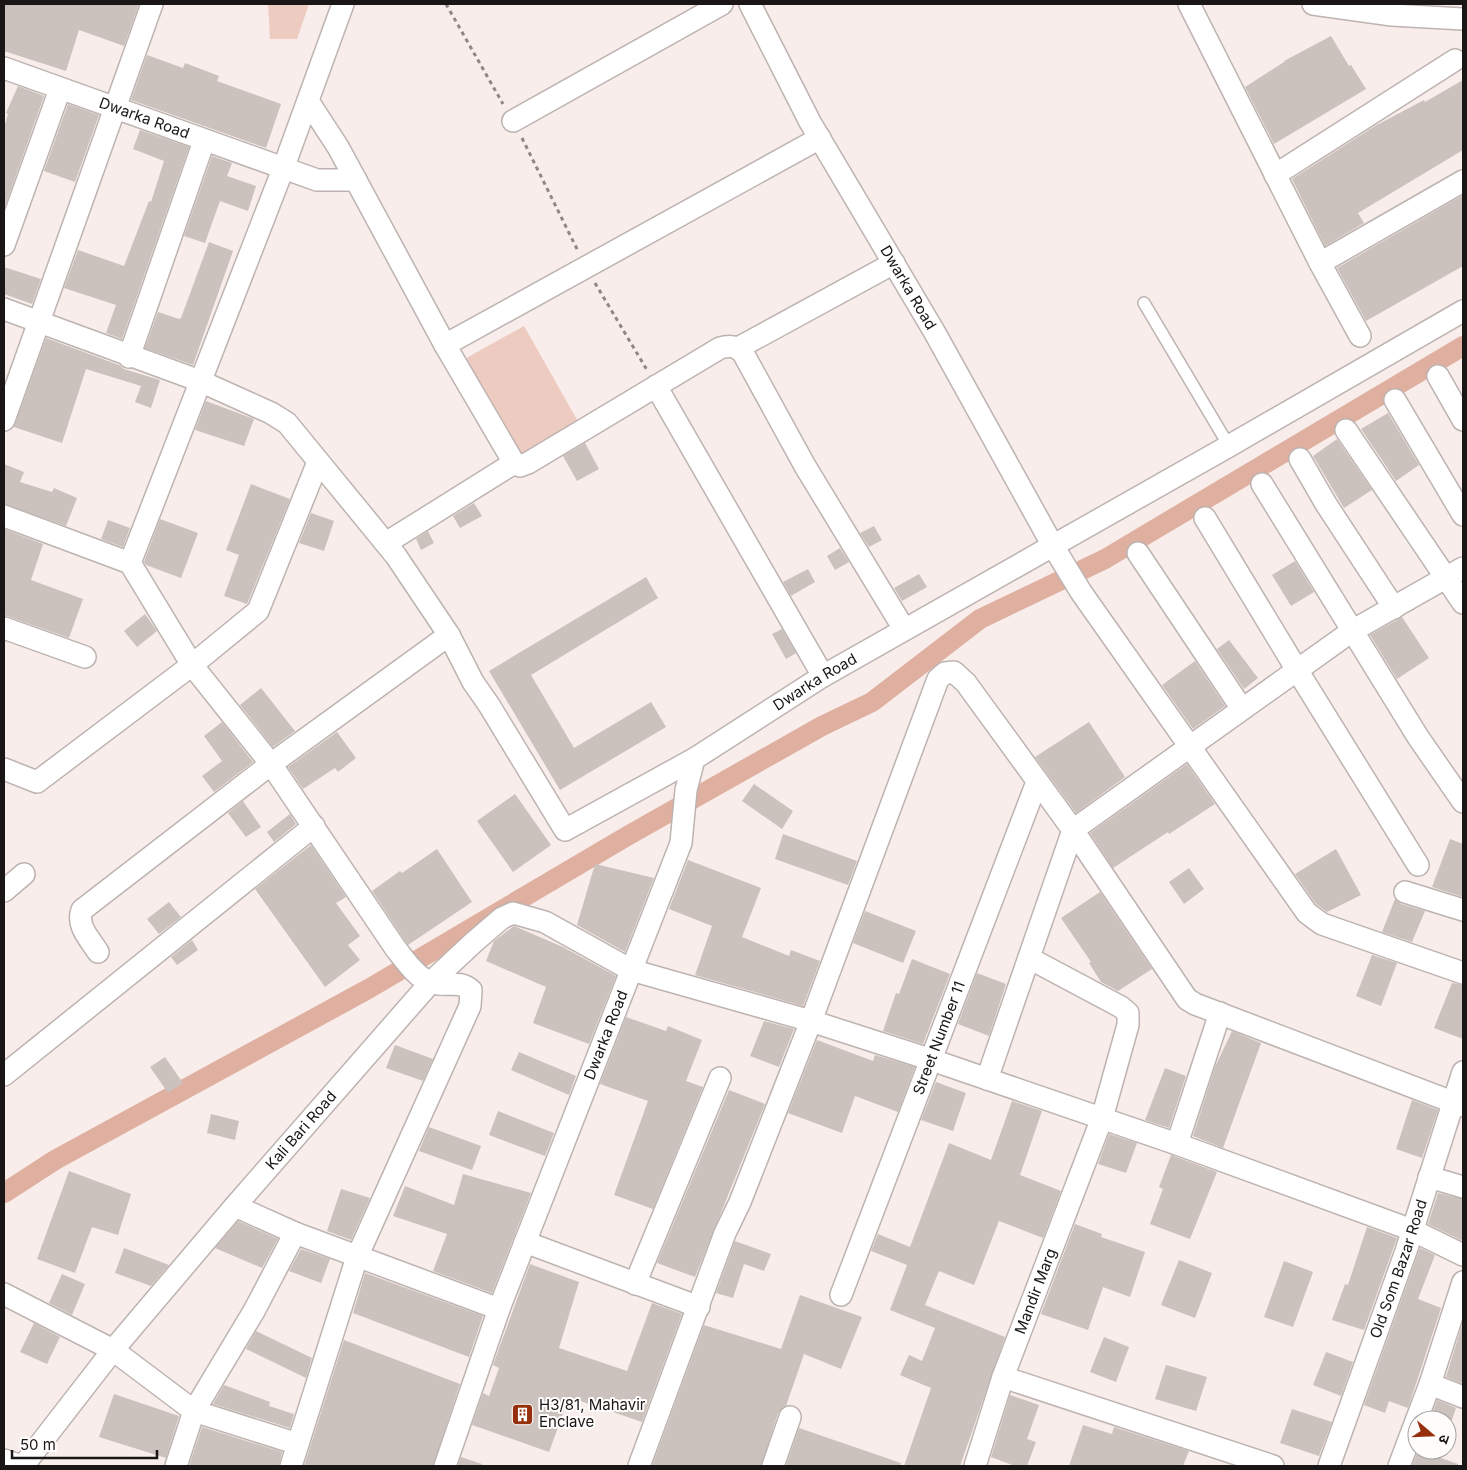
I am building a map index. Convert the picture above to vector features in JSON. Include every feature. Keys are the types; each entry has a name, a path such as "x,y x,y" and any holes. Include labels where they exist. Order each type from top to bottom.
{"street":[{"path":"4,420 37,321 152,4"},
{"path":"130,563 283,169 343,4"},
{"path":"513,121 722,4"},
{"name":"Dwarka Road","path":"445,1466 499,1309 681,843 686,790 694,759 823,676 1031,556 1053,546 935,333 820,138 750,4"},
{"path":"1189,4 1320,263 1360,336"},
{"path":"1313,4 1392,15 1463,19"},
{"path":"1275,175 1455,60"},
{"name":"Dwarka Road","path":"4,68 115,110 316,180 356,180"},
{"path":"4,244 60,89"},
{"path":"308,101 356,180 445,345 514,463 520,466 528,463 720,348 727,345 738,348 743,353 805,466 904,629"},
{"path":"445,345 820,138"},
{"path":"129,357 204,141"},
{"path":"1320,263 1463,181"},
{"path":"738,348 894,263"},
{"path":"4,309 129,357 200,381 281,419 386,543 449,635 473,682 565,830 694,759"},
{"path":"1463,311 1053,546 1081,592 1313,919 1463,973"},
{"path":"1438,376 1463,420"},
{"path":"656,386 823,676"},
{"path":"1395,400 1463,516"},
{"path":"1346,430 1455,573 1463,603"},
{"path":"1300,459 1326,504 1394,608"},
{"path":"4,770 37,782 192,665 250,618 262,606 318,462"},
{"path":"386,543 514,463"},
{"path":"1262,484 1418,737 1463,802"},
{"path":"4,516 130,563 192,665 271,764 396,949 411,968 430,983 464,984 471,990 470,1006 358,1257 291,1466"},
{"path":"1205,518 1418,864"},
{"path":"1138,553 1242,709"},
{"path":"987,1079 1073,830 1352,631 1455,573"},
{"path":"4,628 85,657"},
{"path":"98,952 82,927 79,917 82,910 271,764 449,635"},
{"path":"639,1466 725,1233 740,1202 811,1021 938,679 945,673 954,672 966,683 1073,830 1186,999 1458,1104"},
{"name":"Street Number 11","path":"841,1295 929,1059 1037,782"},
{"path":"4,1075 314,826"},
{"path":"4,891 24,874"},
{"path":"1405,892 1463,910"},
{"name":"Kali Bari Road","path":"22,1466 114,1350 235,1206 430,983 502,918 513,913 545,922 631,970"},
{"name":"Mandir Marg","path":"982,1464 1004,1377 1102,1118 1128,1025 1128,1013 1122,1007 1029,958"},
{"path":"631,970 811,1021 1102,1118 1412,1230 1463,1254"},
{"path":"1177,1144 1220,1013"},
{"name":"Old Som Bazar Road","path":"1329,1466 1429,1178 1458,1104 1463,1072"},
{"path":"634,1284 720,1078"},
{"path":"1429,1178 1463,1187"},
{"path":"235,1206 295,1233 499,1309"},
{"path":"176,1466 194,1411 254,1311 295,1233"},
{"path":"525,1242 634,1284 699,1306"},
{"path":"1398,1466 1430,1384 1463,1282"},
{"path":"4,1294 114,1350 194,1411 298,1444"},
{"path":"1004,1377 1273,1466"},
{"path":"1430,1384 1463,1396"},
{"path":"773,1466 790,1417"},
{"path":"4,1460 22,1466"}],"lane":[{"path":"1144,303 1229,446"}],"path":[{"path":"446,4 532,154 586,267 656,386"}],"shaded area":[{"path":"268,4 309,4 297,39 270,39"},
{"path":"524,326 580,425 520,460 461,361"}],"building":[{"path":"4,4 139,4 124,46 79,30 66,71 4,51"},
{"path":"1331,36 1349,66 1351,65 1366,89 1274,144 1245,87 1284,61"},
{"path":"147,55 183,68 185,63 219,76 217,81 281,104 266,148 131,100"},
{"path":"1463,80 1463,150 1358,213 1364,223 1325,246 1292,179 1375,126 1424,100 1425,102"},
{"path":"18,86 44,96 4,209 4,128 8,114 6,113"},
{"path":"68,104 99,115 75,182 44,171"},
{"path":"140,130 189,147 122,339 106,333 116,305 64,288 78,250 124,266 149,201 151,202 164,161 133,149"},
{"path":"212,156 232,163 227,176 256,186 248,211 220,201 205,243 184,236"},
{"path":"1463,195 1463,266 1366,321 1337,268"},
{"path":"209,242 233,251 193,365 145,348 158,312 181,318"},
{"path":"4,267 41,279 32,304 4,294"},
{"path":"46,338 119,365 124,369 160,380 151,408 135,402 141,386 86,369 62,443 14,427"},
{"path":"206,401 254,419 244,446 195,430"},
{"path":"1388,413 1419,465 1396,481 1361,429"},
{"path":"1337,439 1372,490 1344,508 1313,456"},
{"path":"585,443 599,469 577,481 563,456"},
{"path":"4,464 24,472 20,482 52,492 54,488 77,498 66,526 4,504"},
{"path":"251,484 290,499 247,604 224,596 239,555 226,550"},
{"path":"474,503 482,516 460,528 453,516"},
{"path":"311,513 334,521 324,551 299,543"},
{"path":"160,519 198,533 181,578 146,565 144,562"},
{"path":"108,520 130,528 123,547 101,539"},
{"path":"874,526 882,540 869,547 860,533"},
{"path":"4,529 43,544 31,580 83,599 69,638 4,615"},
{"path":"428,531 434,543 421,550 416,539"},
{"path":"840,548 849,562 835,570 827,556"},
{"path":"1295,561 1314,592 1291,606 1272,575"},
{"path":"808,569 815,582 791,596 783,582"},
{"path":"919,574 927,587 902,601 894,588"},
{"path":"646,577 658,598 531,675 574,748 651,702 666,727 560,790 489,671"},
{"path":"145,614 157,631 137,647 124,631"},
{"path":"1402,617 1429,658 1397,679 1370,635"},
{"path":"782,629 796,653 786,659 772,634"},
{"path":"1229,640 1258,678 1244,689 1217,649"},
{"path":"1195,661 1225,706 1193,729 1162,685"},
{"path":"261,688 295,731 273,747 240,705"},
{"path":"222,722 253,762 214,792 202,776 222,761 204,736"},
{"path":"1089,722 1125,777 1076,813 1035,757"},
{"path":"337,732 356,758 338,772 335,768 303,789 288,767"},
{"path":"1187,764 1215,804 1113,868 1090,833"},
{"path":"754,784 793,811 782,829 742,801"},
{"path":"515,794 551,845 513,872 477,821"},
{"path":"243,801 261,827 246,837 228,813"},
{"path":"290,814 296,824 274,842 267,832"},
{"path":"783,834 857,861 848,885 775,859"},
{"path":"1450,839 1463,844 1463,897 1432,887"},
{"path":"311,845 346,897 336,903 360,936 348,945 360,960 325,987 255,889"},
{"path":"437,849 472,902 408,945 372,891 400,871 402,873"},
{"path":"1336,849 1361,895 1327,912 1316,904 1295,874"},
{"path":"688,860 761,888 742,937 789,956 791,950 820,961 803,1006 695,975 712,926 669,909"},
{"path":"595,864 654,878 625,952 577,925"},
{"path":"1189,868 1204,889 1184,904 1169,882"},
{"path":"1100,892 1152,969 1118,991 1101,982 1089,963 1091,962 1061,918"},
{"path":"1395,899 1401,904 1425,911 1412,942 1382,932"},
{"path":"169,902 181,917 159,934 147,919"},
{"path":"865,911 916,931 903,963 853,943"},
{"path":"514,926 563,947 616,976 589,1044 533,1023 546,987 486,961 494,941"},
{"path":"192,940 198,950 177,965 171,957"},
{"path":"1372,955 1397,963 1381,1006 1356,996"},
{"path":"912,959 950,974 923,1044 883,1031 896,993 899,994"},
{"path":"977,973 1006,984 989,1036 958,1024"},
{"path":"1452,983 1463,985 1463,1039 1434,1028"},
{"path":"626,1017 666,1031 668,1026 702,1040 686,1081 703,1087 653,1209 614,1195 648,1101 600,1084"},
{"path":"764,1021 794,1029 779,1067 750,1056"},
{"path":"1232,1031 1261,1043 1223,1148 1193,1136 1215,1067"},
{"path":"817,1040 873,1061 875,1055 915,1067 898,1112 855,1096 842,1133 788,1113"},
{"path":"395,1045 433,1059 423,1081 386,1068"},
{"path":"519,1052 576,1076 569,1095 511,1070"},
{"path":"165,1057 183,1083 168,1093 150,1067"},
{"path":"1165,1068 1186,1076 1169,1128 1145,1120"},
{"path":"936,1082 966,1093 953,1131 921,1120"},
{"path":"729,1090 765,1104 695,1277 657,1263"},
{"path":"1412,1100 1438,1110 1422,1158 1396,1149"},
{"path":"1012,1101 1042,1111 1020,1175 1061,1191 1043,1238 999,1221 974,1285 939,1271 925,1305 1005,1337 960,1466 904,1466 931,1388 900,1375 909,1355 922,1361 935,1328 890,1310 907,1265 871,1251 878,1234 910,1247 949,1143 991,1160"},
{"path":"498,1111 554,1133 545,1156 489,1135"},
{"path":"211,1114 239,1121 235,1140 207,1133"},
{"path":"429,1127 481,1146 472,1170 419,1151"},
{"path":"1109,1134 1137,1143 1126,1173 1098,1164"},
{"path":"1171,1155 1217,1172 1190,1239 1150,1224 1163,1189 1159,1187"},
{"path":"69,1171 131,1194 118,1235 92,1227 75,1273 37,1259"},
{"path":"463,1174 531,1193 492,1293 433,1271 447,1234 393,1216 405,1186 454,1205"},
{"path":"341,1189 370,1198 351,1240 327,1231"},
{"path":"1438,1193 1463,1199 1463,1241 1428,1224"},
{"path":"238,1221 278,1239 262,1268 215,1248"},
{"path":"1075,1224 1102,1234 1101,1237 1145,1252 1130,1297 1103,1287 1088,1330 1041,1314"},
{"path":"1367,1227 1397,1238 1364,1330 1332,1320 1345,1284 1348,1285"},
{"path":"735,1241 771,1254 764,1271 744,1264 733,1298 716,1293"},
{"path":"124,1248 169,1265 151,1286 115,1273"},
{"path":"1420,1248 1435,1255 1418,1299 1441,1308 1408,1408 1389,1401 1385,1413 1364,1405"},
{"path":"301,1249 330,1259 321,1283 289,1271"},
{"path":"1179,1260 1212,1273 1195,1318 1161,1305"},
{"path":"1284,1261 1313,1272 1293,1327 1264,1317"},
{"path":"530,1264 579,1282 559,1348 627,1371 652,1303 682,1314 642,1422 569,1397 549,1452 472,1425 483,1393 489,1396 499,1368 493,1365"},
{"path":"365,1273 483,1316 469,1357 353,1313"},
{"path":"62,1274 85,1284 72,1315 49,1303"},
{"path":"800,1295 862,1317 841,1369 804,1354 786,1406 778,1413 761,1466 652,1466 704,1325 781,1349"},
{"path":"1463,1322 1463,1384 1446,1377"},
{"path":"34,1323 60,1337 47,1364 20,1352"},
{"path":"256,1331 312,1358 306,1378 246,1349"},
{"path":"1104,1337 1129,1347 1116,1382 1090,1372"},
{"path":"344,1340 460,1384 433,1466 304,1466"},
{"path":"1326,1352 1353,1362 1341,1396 1313,1385"},
{"path":"1166,1365 1207,1377 1196,1411 1155,1399"},
{"path":"224,1385 270,1402 269,1406 294,1414 290,1428 213,1404"},
{"path":"114,1394 179,1416 166,1458 99,1437"},
{"path":"1010,1395 1039,1405 1027,1439 1036,1442 1027,1466 1015,1466 991,1457"},
{"path":"1437,1400 1456,1408 1455,1410 1434,1410"},
{"path":"1292,1409 1332,1422 1319,1456 1280,1443"},
{"path":"1083,1425 1112,1434 1114,1427 1189,1451 1183,1466 1069,1466"},
{"path":"202,1427 282,1452 279,1466 189,1466"},
{"path":"799,1428 901,1463 900,1466 786,1466"},
{"path":"461,1457 482,1464 482,1466 458,1466"},
{"path":"1414,1460 1447,1460 1458,1464 1458,1466 1412,1466"}],"waterway":[{"path":"4,1193 55,1160 370,988 629,835 822,726 872,702 980,619 1105,559 1463,346"}],"place":[{"name":"H3/81, Mahavir Enclave","path":"523,1414"}]}
